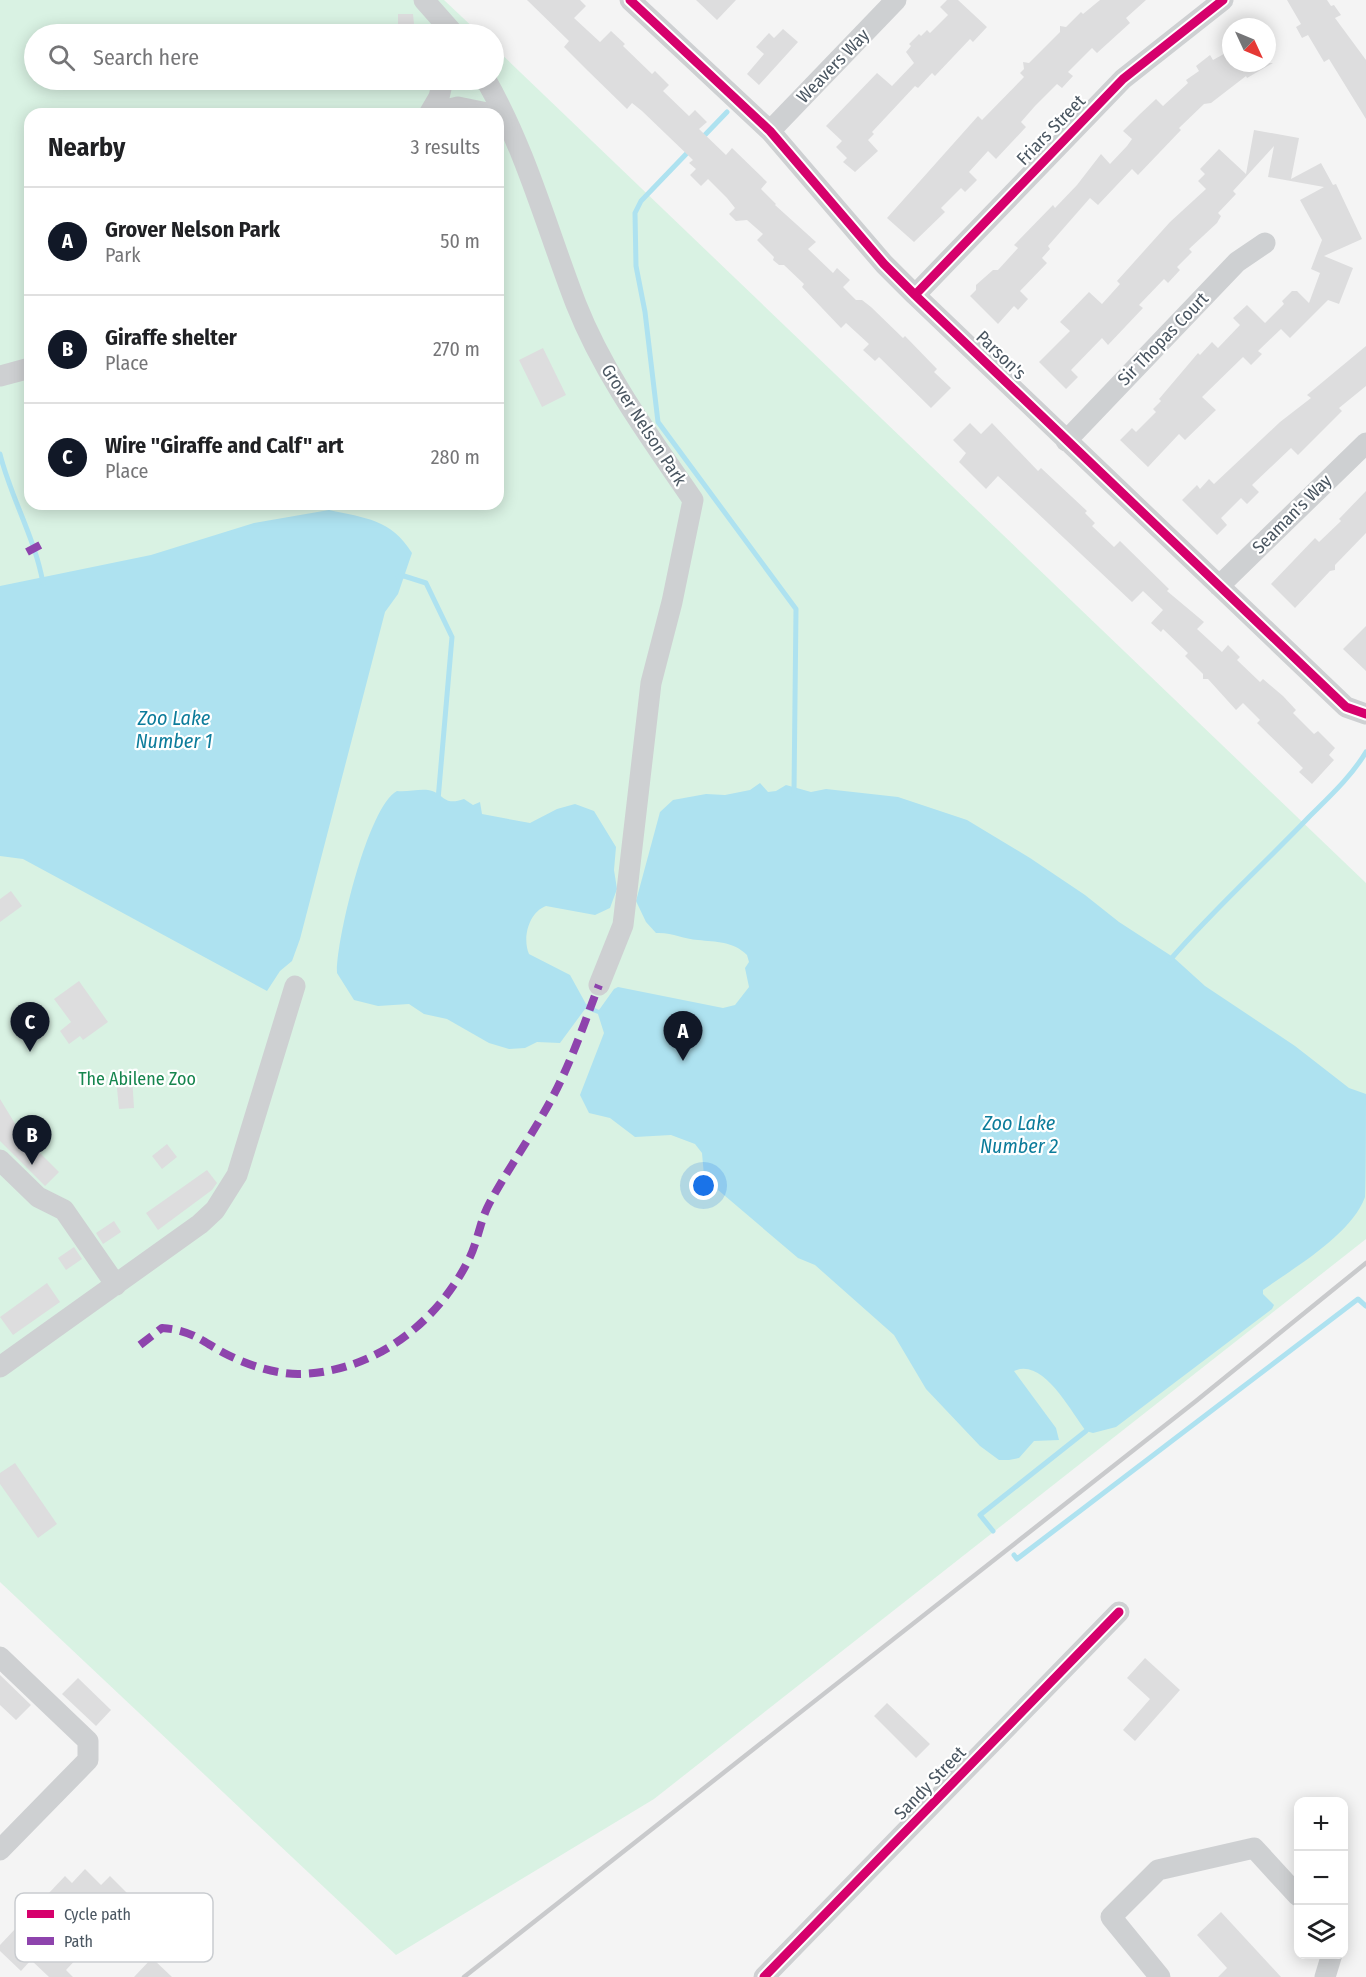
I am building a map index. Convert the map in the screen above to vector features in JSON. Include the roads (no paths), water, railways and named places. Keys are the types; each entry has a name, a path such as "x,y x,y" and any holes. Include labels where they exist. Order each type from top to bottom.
{"street":[{"path":"424,0 443,24"},
{"name":"Parson's","path":"630,0 770,132 884,264 915,296 1346,707 1366,714"},
{"name":"Weavers Way","path":"770,132 896,0"},
{"name":"Friars Street","path":"915,296 1123,80 1223,0"},
{"path":"433,108 441,90"},
{"name":"Grover Nelson Park","path":"490,90 496,108"},
{"path":"451,108 458,106 465,108"},
{"name":"Grover Nelson Park","path":"504,129 596,348 624,398 693,500 672,602 651,684 623,925 599,985"},
{"name":"Sir Thopas Court","path":"1066,441 1237,262 1265,243"},
{"path":"0,376 24,370"},
{"name":"Seaman's Way","path":"1219,586 1366,443"},
{"path":"0,1367 200,1224 228,1192 237,1175 295,986"},
{"path":"0,1160 38,1197 64,1210 116,1285"},
{"name":"Sandy Street","path":"764,1977 1119,1612"},
{"path":"0,1657 88,1741 88,1760 0,1850"},
{"path":"1160,1977 1111,1917 1158,1870 1254,1848 1294,1891"},
{"path":"1325,1977 1330,1959"}],"water":[{"name":"Zoo Lake Number 1","path":"329,510 366,518 386,527 404,542 412,553 398,594 385,612 300,939 292,961 280,971 267,991 23,859 0,856 0,586 151,555 254,523"},
{"name":"Zoo Lake Number 2","path":"760,783 768,792 776,791 786,785 811,792 826,789 898,797 967,820 1085,895 1119,922 1173,957 1205,986 1295,1046 1349,1088 1366,1094 1365,1197 1358,1211 1348,1224 1321,1249 1263,1290 1263,1294 1274,1305 1272,1309 1116,1427 1093,1433 1086,1431 1046,1379 1025,1369 1014,1371 1056,1428 1059,1440 1034,1441 1019,1458 1009,1460 999,1460 980,1446 926,1389 894,1335 815,1265 798,1258 711,1184 704,1176 702,1153 695,1144 671,1135 635,1137 610,1118 589,1113 580,1095 604,1033 598,1014 585,1009 560,1043 537,1042 525,1048 509,1049 489,1043 447,1019 424,1014 409,1004 378,1006 354,1000 337,973 348,905 365,846 375,821 386,802 397,791 428,790 451,801 464,799 473,805 480,802 482,814 530,823 557,809 575,804 594,811 616,847 614,870 617,889 610,908 595,915 546,906 540,909 531,920 526,941 529,954 570,975 586,1004 599,1010 614,989 618,987 723,1008 735,1005 749,987 745,968 749,962 747,955 742,950 724,943 656,933 646,922 636,901 660,812 673,800 706,794 725,795 750,790"}],"waterway":[{"path":"701,139 727,112"},
{"path":"690,150 641,201 635,213 636,266 645,312 658,422 796,609 794,792"},
{"path":"0,454 34,550 43,583"},
{"path":"398,577 404,576 426,583 452,637 438,800"},
{"path":"1170,960 1339,786 1366,752"},
{"path":"1014,1555 1017,1559 1358,1299 1366,1306"},
{"path":"993,1531 980,1515 1086,1431 1089,1426"}],"railway":[{"path":"464,1977 1196,1401 1366,1263"}],"place":[{"name":"Wire \"Giraffe and Calf\" art","path":"30,1052"},
{"name":"Grover Nelson Park","path":"683,1061"},
{"name":"Giraffe shelter","path":"32,1165"}],"park label":[{"name":"The Abilene Zoo","path":"137,1079"}]}
